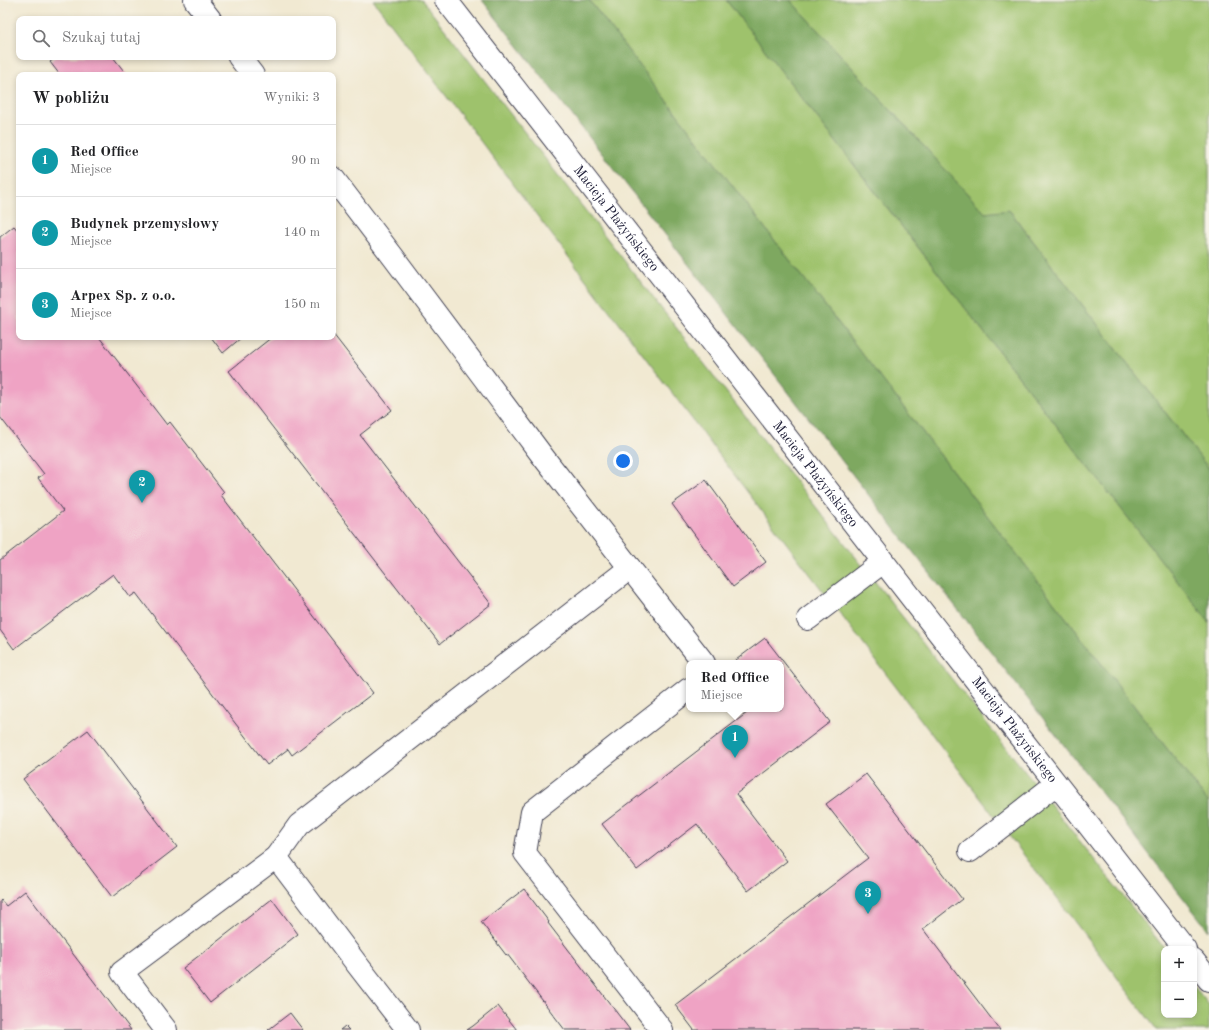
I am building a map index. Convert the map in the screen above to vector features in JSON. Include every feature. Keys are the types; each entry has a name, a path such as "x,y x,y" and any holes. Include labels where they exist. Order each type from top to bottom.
{"street":[{"path":"195,0 208,16"},
{"name":"Macieja Płażyńskiego","path":"446,0 1183,946"},
{"path":"241,60 251,72"},
{"path":"336,182 544,458 702,660"},
{"path":"808,620 883,562"},
{"path":"166,1030 122,972 276,857 299,825 630,568"},
{"path":"662,1030 525,853 532,812 686,691"},
{"path":"970,851 1056,784"},
{"path":"276,857 408,1030"},
{"path":"1197,965 1209,980"}],"green space":[{"path":"373,0 422,0 786,469 1163,946 1161,946 1161,1018 1197,1018 1197,990 1209,1005 1209,1030 1157,1030"},
{"path":"482,0 589,0 1209,803 1209,931"},
{"path":"589,0 726,0 1209,622 1209,803"},
{"path":"726,0 790,0 985,213 1009,210 1209,469 1209,622"},
{"path":"790,0 1209,0 1209,469 1010,211 985,213"}],"building":[{"path":"52,60 115,60 125,72 58,72 50,62"},
{"path":"14,226 16,228 16,340 101,340 167,425 170,422 224,492 221,495 373,693 292,755 288,749 267,765 136,593 130,597 113,574 14,649 0,630 0,560 63,511 38,478 44,474 0,417 0,237"},
{"path":"336,338 392,410 360,435 491,604 440,644 229,371 268,340 336,340"},
{"path":"213,340 238,340 223,353"},
{"path":"706,480 766,562 733,587 672,504"},
{"path":"765,638 782,660 736,660"},
{"path":"784,663 830,722 736,794 787,861 748,891 697,824 637,870 602,824 748,712 784,712"},
{"path":"88,730 177,847 112,897 23,779"},
{"path":"866,774 962,899 923,929 1000,1030 694,1030 675,1005 868,858 826,804"},
{"path":"524,889 549,922 548,923 630,1030 565,1030 481,922"},
{"path":"25,891 131,1030 0,1030 0,901 1,900 6,906"},
{"path":"272,899 298,934 210,1003 183,968"},
{"path":"498,1006 517,1030 467,1030 473,1026"},
{"path":"290,1013 303,1030 268,1030"},
{"path":"345,1026 349,1030 340,1030"}],"place":[{"name":"Budynek przemysłowy","path":"142,503"},
{"name":"Red Office","path":"735,758"},
{"name":"Arpex Sp. z o.o.","path":"868,914"}]}
